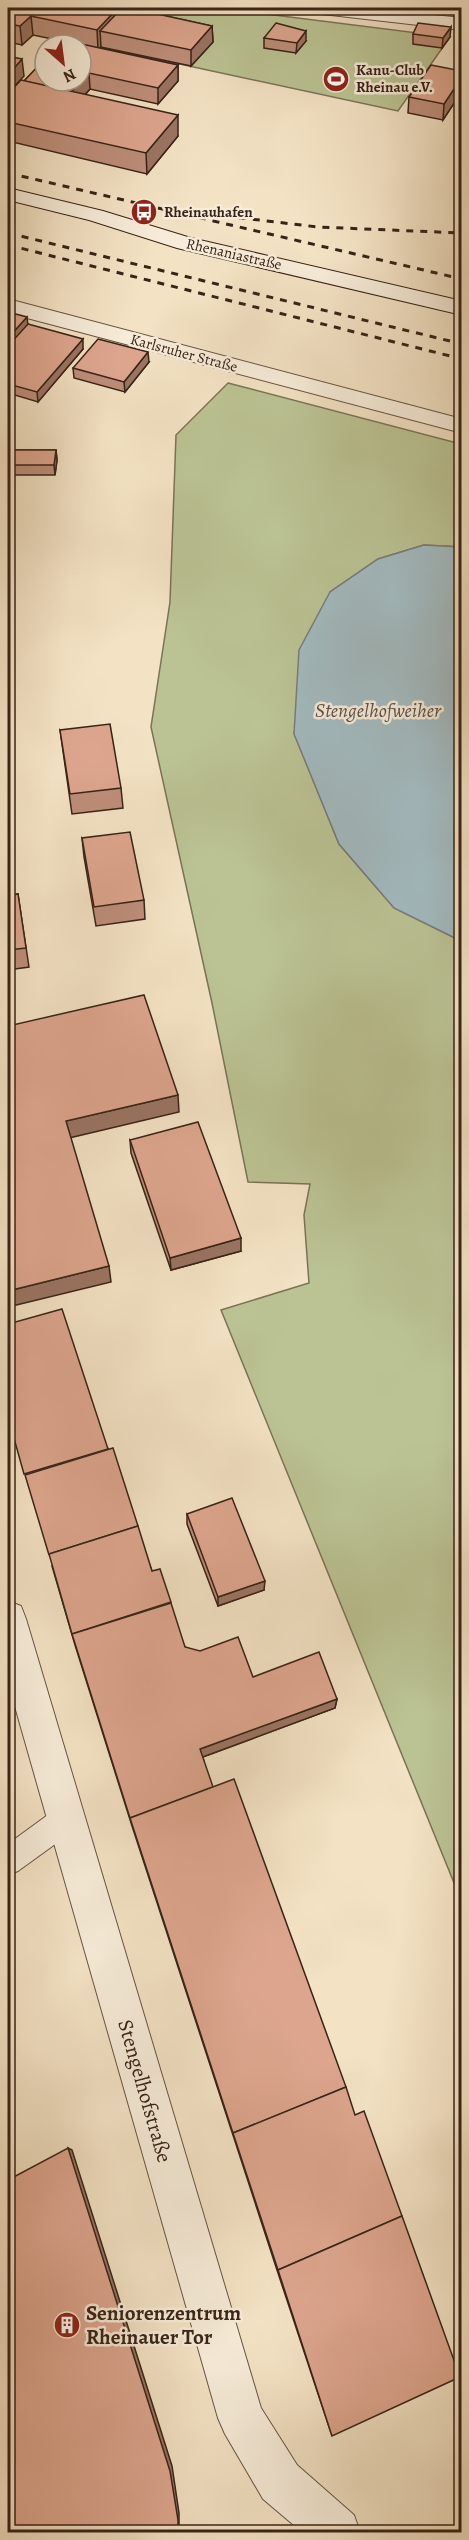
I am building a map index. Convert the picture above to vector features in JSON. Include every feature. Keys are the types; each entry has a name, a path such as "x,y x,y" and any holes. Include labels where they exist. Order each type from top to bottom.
{"street":[{"path":"322,8 462,24"},
{"name":"Rhenaniastraße","path":"8,194 96,215 185,243 462,308"},
{"name":"Karlsruher Straße","path":"8,306 462,426"},
{"name":"Stengelhofstraße","path":"8,1619 241,2418 280,2482 337,2532"}],"lane":[{"path":"8,1861 66,1820"}],"green space":[{"name":"Kanu-Club Rheinau e.V.","path":"138,8 219,8 450,37 398,111 101,47"},
{"path":"228,383 461,444 461,547 424,545 378,559 330,592 294,733 339,844 394,908 461,941 461,1900 221,1310 309,1283 304,1215 310,1184 248,1182 212,1003 151,727 170,602 176,435"}],"water":[{"name":"Stengelhofweiher","path":"424,545 461,547 461,941 394,908 339,844 294,734 299,650 330,592 378,559"}],"building":[{"path":"8,8 93,8 114,12 97,30 31,16 20,26 8,24"},
{"path":"122,8 147,8 144,11 212,26 191,50 100,31"},
{"path":"276,23 306,31 297,43 264,38"},
{"path":"418,23 451,27 443,38 413,34"},
{"path":"93,47 178,65 158,88 93,74"},
{"path":"8,56 22,59 8,75"},
{"path":"431,65 462,71 462,77 444,104 409,97"},
{"path":"33,72 33,83 24,81"},
{"path":"21,80 33,83 33,93 79,93 178,115 146,153 8,122 8,94"},
{"path":"8,312 27,317 8,338"},
{"path":"28,324 83,339 37,392 8,384 8,346"},
{"path":"98,339 148,352 124,382 73,368"},
{"path":"8,450 56,450 54,465 8,465"},
{"path":"110,724 121,788 70,794 60,730"},
{"path":"130,832 144,900 94,907 82,838"},
{"path":"18,894 26,948 8,950 8,896"},
{"path":"144,995 178,1095 66,1121 109,1266 8,1291 8,1026"},
{"path":"198,1122 241,1238 170,1258 130,1140"},
{"path":"62,1309 108,1449 24,1474 8,1417 8,1324"},
{"path":"113,1448 138,1526 49,1555 25,1475"},
{"path":"232,1498 265,1581 218,1597 187,1514"},
{"path":"138,1526 152,1571 160,1569 171,1602 72,1634 49,1554"},
{"path":"171,1603 185,1647 200,1651 238,1637 253,1677 319,1652 337,1699 200,1749 213,1787 130,1818 72,1634"},
{"path":"234,1779 346,2087 233,2133 130,1818"},
{"path":"346,2087 355,2115 364,2111 402,2216 278,2270 233,2133"},
{"name":"Seniorenzentrum Rheinauer Tor","path":"68,2148 170,2471 178,2532 8,2532 8,2180"},
{"path":"402,2216 460,2377 332,2436 278,2270"}],"railway":[{"path":"8,173 462,279"},
{"path":"225,216 318,227 462,233"},
{"path":"8,233 462,344"},
{"path":"8,245 462,359"}],"place":[{"name":"Kanu-Club Rheinau e.V.","path":"336,79"},
{"name":"Rheinauhafen","path":"144,212"},
{"name":"Seniorenzentrum Rheinauer Tor","path":"67,2325"}]}
